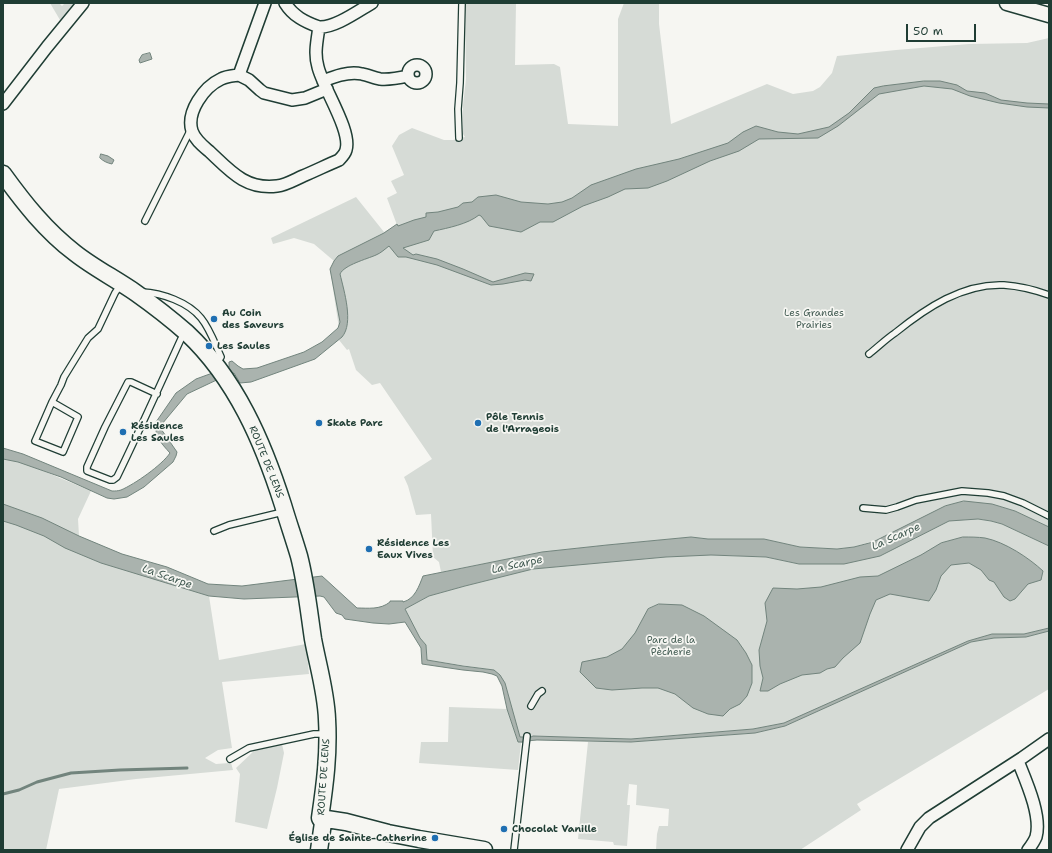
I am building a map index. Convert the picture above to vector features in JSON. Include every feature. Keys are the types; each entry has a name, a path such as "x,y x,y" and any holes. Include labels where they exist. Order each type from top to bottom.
{"main road":[{"name":"ROUTE DE LENS","path":"3,174 36,218 75,254 136,293 186,332 220,368 240,400 255,429 277,486 299,557 314,643 324,689 328,761 321,814 323,823 319,850"},
{"path":"311,850 316,822 321,814 340,818 346,822 388,833 484,850"}],"street":[{"path":"3,104 47,46 83,3"},
{"path":"239,75 265,3"},
{"path":"285,3 290,11 298,18 324,28 331,26 372,3"},
{"path":"1007,3 1049,15"},
{"path":"319,27 316,55 318,68 325,85 345,131 347,143 345,153 338,160 281,185 268,186 248,183 237,177 196,139 191,129 192,117 200,97 209,87 221,79 239,75 249,80 264,93 292,100 305,98 325,85 337,76 351,73 358,73 379,79 408,76"},
{"path":"907,850 920,827 929,818 1018,761 1049,739"},
{"path":"1018,761 1037,816 1036,837 1028,850"}],"lane":[{"path":"459,138 458,110 462,3"},
{"path":"145,221 191,129"},
{"path":"52,402 78,417 62,452 35,442 52,402 64,377 88,338 98,328 121,283"},
{"path":"869,354 915,318 937,303 955,294 979,287 1004,285 1020,287 1049,295"},
{"path":"136,293 151,293 168,297 178,301 200,316 207,326 220,368"},
{"path":"157,394 128,382 90,460 87,467 88,471 110,480 117,478 157,394 172,360 186,332"},
{"path":"863,508 886,510 916,500 962,491 1004,496 1023,503 1049,516"},
{"path":"214,531 229,525 285,511"},
{"path":"531,706 538,694 542,692"},
{"path":"230,759 248,748 307,736 327,734"},
{"path":"514,850 526,739"}],"green space":[{"path":"50,3 59,3 62,6 65,3 74,3 60,20"},
{"name":"Les Grandes Prairies","path":"465,3 516,3 515,65 554,64 560,67 568,124 618,126 618,19 624,3 659,3 659,24 671,124 767,84 793,94 813,91 820,87 832,73 837,56 969,44 1027,43 1049,38 1049,527 1015,511 992,504 854,547 837,549 800,547 764,539 708,539 691,537 543,552 441,572 439,562 433,557 431,514 416,515 404,477 432,459 380,383 372,385 356,370 349,349 347,350 339,340 342,337 340,335 330,269 334,261 314,244 294,238 273,244 271,238 356,197 384,232 397,225 387,198 397,193 391,181 404,175 392,146 399,135 412,128 444,140 453,140 465,137 463,134 463,105 466,79"},
{"path":"3,454 91,491 78,519 79,536 122,554 188,589 209,596 219,660 306,644 309,674 222,682 232,748 218,750 205,758 216,764 229,763 230,759 233,770 136,779 59,789 46,850 3,850"},
{"name":"Parc de la Pècherie","path":"978,519 1002,524 1049,546 1049,628 1024,634 992,634 968,641 797,718 784,723 753,729 631,739 533,736 519,737 505,683 494,670 427,660 426,645 420,638 405,609 429,596 533,569 687,555 766,557 799,564 880,556 948,520"},
{"path":"1049,631 1049,689 857,804 861,810 800,850 656,850 659,826 668,826 669,809 636,805 637,785 629,784 627,805 630,805 627,846 614,845 613,842 578,839 588,742 631,742 755,733 785,726 971,642 994,638 1026,637"},
{"path":"449,707 507,709 518,742 521,743 518,770 419,763 421,742 448,742"},
{"path":"282,744 284,753 267,829 235,822 240,774 236,768 255,750"}],"water":[{"path":"150,53 152,59 140,63 139,60 142,55"},
{"path":"924,81 940,81 957,85 967,91 985,93 1001,100 1049,104 1049,108 999,103 970,96 952,89 924,86 879,94 838,126 818,138 759,139 739,151 710,161 667,181 648,188 625,189 583,206 553,222 540,222 521,232 489,226 479,215 464,223 434,231 429,240 403,248 413,255 416,254 437,259 493,282 525,273 534,274 531,281 525,280 491,285 437,265 406,257 398,257 389,246 378,254 351,265 340,274 346,298 348,315 346,331 342,337 315,359 251,382 240,383 234,373 187,394 162,424 161,429 177,452 173,462 144,487 127,497 114,499 107,498 61,477 18,462 3,459 3,448 23,454 112,491 121,490 148,474 170,453 157,435 156,422 176,393 196,379 229,367 229,362 232,361 243,369 257,368 304,352 322,342 338,328 340,322 330,269 334,261 338,256 384,233 397,224 398,226 426,217 426,213 438,212 458,207 463,203 472,202 478,197 496,195 521,202 548,204 562,202 572,198 591,185 636,169 679,159 728,143 743,132 756,126 778,132 798,134 829,127 849,113 874,88"},
{"path":"101,154 114,160 112,164 101,159"},
{"name":"La Scarpe","path":"964,501 992,504 1015,511 1049,527 1049,546 1002,524 991,521 978,519 949,521 880,556 844,564 799,564 766,557 711,555 666,557 533,569 429,596 405,609 420,638 426,645 427,660 494,670 500,675 505,683 520,737 533,736 631,739 753,729 784,723 968,641 992,634 1024,634 1049,628 1049,631 1026,637 994,638 971,642 785,726 755,733 631,742 537,740 518,742 507,709 502,686 497,676 483,672 422,664 421,648 405,622 389,624 345,619 342,615 336,613 324,597 320,596 244,599 209,596 101,563 65,548 44,536 3,521 3,504 42,518 79,536 122,554 167,567 208,584 242,586 322,576 357,608 370,608 386,605 390,601 403,602 411,598 416,592 423,576 542,552 691,537 708,539 764,539 800,547 837,549 854,547 873,542 945,506"},
{"path":"963,537 985,538 1001,543 1024,556 1043,571 1041,580 1028,584 1015,599 1010,601 1004,597 994,582 989,580 981,570 969,563 951,565 941,576 936,590 929,601 890,594 876,600 860,643 835,667 820,673 802,675 780,684 768,691 760,691 763,678 760,666 759,650 767,621 765,603 773,588 797,589 821,587 860,577 878,576 921,555 941,543"},
{"path":"659,604 682,605 704,616 737,640 746,653 752,665 752,683 747,696 740,704 730,709 723,716 708,714 693,708 675,694 658,688 612,690 596,688 580,672 582,662 607,657 622,649 635,633 648,609"}],"waterway":[{"path":"3,794 19,790 37,782 71,773 187,768"}],"place":[{"name":"Au Coin des Saveurs","path":"214,319"},
{"name":"Les Saules","path":"209,346"},
{"name":"Skate Parc","path":"319,423"},
{"name":"Pôle Tennis de l'Arrageois","path":"478,423"},
{"name":"Résidence Les Saules","path":"123,432"},
{"name":"Résidence Les Eaux Vives","path":"369,549"},
{"name":"Chocolat Vanille","path":"504,829"},
{"name":"Église de Sainte-Catherine","path":"435,838"}]}
